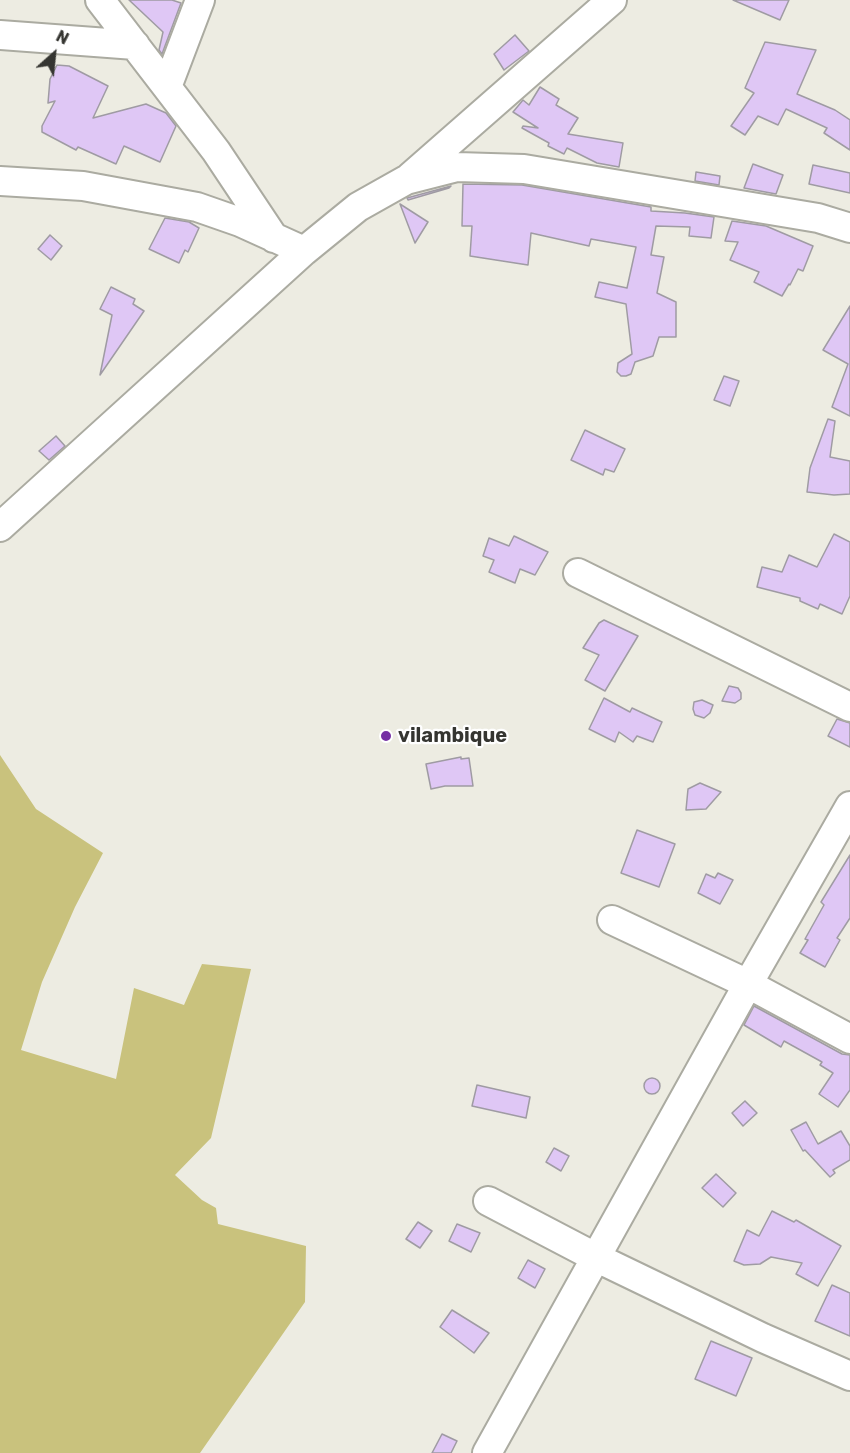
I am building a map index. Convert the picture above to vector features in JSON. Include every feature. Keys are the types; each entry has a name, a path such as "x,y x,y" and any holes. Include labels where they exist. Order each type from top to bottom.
{"street":[{"path":"100,0 216,151 275,238"},
{"path":"167,87 200,0"},
{"path":"0,527 304,251 358,207 406,180 612,0"},
{"path":"0,35 135,45"},
{"path":"406,180 457,167 524,169 818,218 850,228"},
{"path":"0,181 83,186 197,207 240,222 304,251"},
{"path":"578,573 850,707"},
{"path":"487,1453 748,984 850,806"},
{"path":"612,920 748,984 850,1039"},
{"path":"488,1201 595,1257 763,1338 850,1376"}],"shaded area":[{"path":"0,755 36,809 103,853 75,907 42,982 21,1050 116,1079 134,988 184,1005 202,964 251,969 211,1138 175,1175 202,1200 216,1208 218,1224 306,1246 305,1302 200,1453 0,1453"}],"building":[{"path":"129,0 172,0 181,3 162,54 159,50 163,32"},
{"path":"733,0 789,0 780,20"},
{"path":"515,35 529,51 504,70 494,54"},
{"path":"765,42 816,50 797,94 835,110 850,120 850,150 824,133 827,128 786,109 778,125 758,116 745,135 731,126 754,93 745,88"},
{"path":"57,65 69,66 108,86 93,118 146,104 166,113 176,126 160,162 124,146 116,164 78,147 76,150 42,132 42,126 55,101 48,103 50,79"},
{"path":"540,87 559,99 556,105 578,118 568,134 623,143 619,167 597,163 567,148 564,154 522,128 523,126 538,128 513,112 523,100 529,105"},
{"path":"753,164 783,175 776,194 744,188"},
{"path":"813,165 850,173 850,193 809,184"},
{"path":"696,172 720,176 719,185 695,181"},
{"path":"463,184 522,185 651,207 651,211 714,217 711,238 689,236 690,227 656,226 651,255 664,257 657,293 676,302 676,337 659,337 653,356 635,362 631,374 621,376 617,372 618,363 632,354 626,304 595,297 599,282 627,288 636,247 591,239 589,246 531,233 528,265 470,256 472,226 462,226"},
{"path":"451,186 408,200 407,198"},
{"path":"400,204 428,222 415,243"},
{"path":"165,218 189,222 199,228 188,252 185,250 179,263 149,249"},
{"path":"732,221 766,226 813,246 803,271 798,269 782,296 754,282 759,272 730,260 738,242 725,241"},
{"path":"50,235 62,246 51,260 38,249"},
{"path":"111,287 135,299 133,304 144,311 100,375 112,315 100,309"},
{"path":"850,306 850,416 832,407 848,364 823,350"},
{"path":"724,376 739,381 730,406 714,400"},
{"path":"828,419 835,421 830,457 850,461 850,494 807,492 810,468"},
{"path":"585,430 625,449 614,472 605,469 603,475 571,460"},
{"path":"56,436 65,446 49,460 39,451"},
{"path":"834,534 850,542 850,596 842,614 820,604 818,609 800,601 800,598 757,587 762,567 782,572 789,555 817,567"},
{"path":"514,536 548,552 535,575 520,569 515,583 489,572 494,560 483,556 489,538 509,546"},
{"path":"604,620 638,636 605,691 585,680 599,655 583,648 599,623"},
{"path":"729,686 738,688 741,693 741,699 735,703 722,701"},
{"path":"604,698 630,712 632,708 662,722 653,742 637,736 633,742 619,732 615,742 589,729"},
{"path":"702,700 713,705 710,713 704,718 695,715 693,709 694,702"},
{"path":"837,719 850,723 850,747 828,736"},
{"path":"461,757 461,759 469,758 473,786 445,786 431,789 426,764"},
{"path":"700,783 721,792 706,809 686,810 688,789"},
{"path":"637,830 675,844 659,887 621,873"},
{"path":"850,855 850,918 837,938 840,940 825,967 800,953 824,905 821,902"},
{"path":"718,873 733,880 720,904 698,893 706,874 715,878"},
{"path":"754,1006 842,1054 850,1055 850,1090 838,1107 819,1094 833,1073 820,1065 822,1062 784,1041 781,1047 744,1025"},
{"path":"649,1078 655,1078 660,1086 658,1092 649,1094 644,1089 644,1083"},
{"path":"477,1085 530,1097 526,1118 472,1106"},
{"path":"745,1101 757,1113 743,1126 732,1113"},
{"path":"806,1122 818,1144 841,1131 850,1146 850,1160 833,1170 835,1173 830,1177 805,1150 803,1151 791,1130"},
{"path":"554,1148 569,1156 561,1171 546,1162"},
{"path":"716,1174 736,1193 723,1207 702,1188"},
{"path":"772,1211 794,1222 796,1220 841,1246 818,1286 796,1274 802,1263 771,1257 760,1264 744,1265 734,1261 747,1230 759,1236"},
{"path":"418,1222 432,1231 420,1248 406,1239"},
{"path":"457,1224 480,1233 471,1252 449,1241"},
{"path":"528,1260 545,1269 535,1288 518,1278"},
{"path":"832,1285 850,1293 850,1336 815,1321"},
{"path":"452,1310 489,1333 474,1353 440,1327"},
{"path":"711,1341 752,1358 736,1396 695,1379"},
{"path":"442,1434 457,1441 451,1453 432,1453"}],"place":[{"name":"vilambique","path":"386,736"}]}
